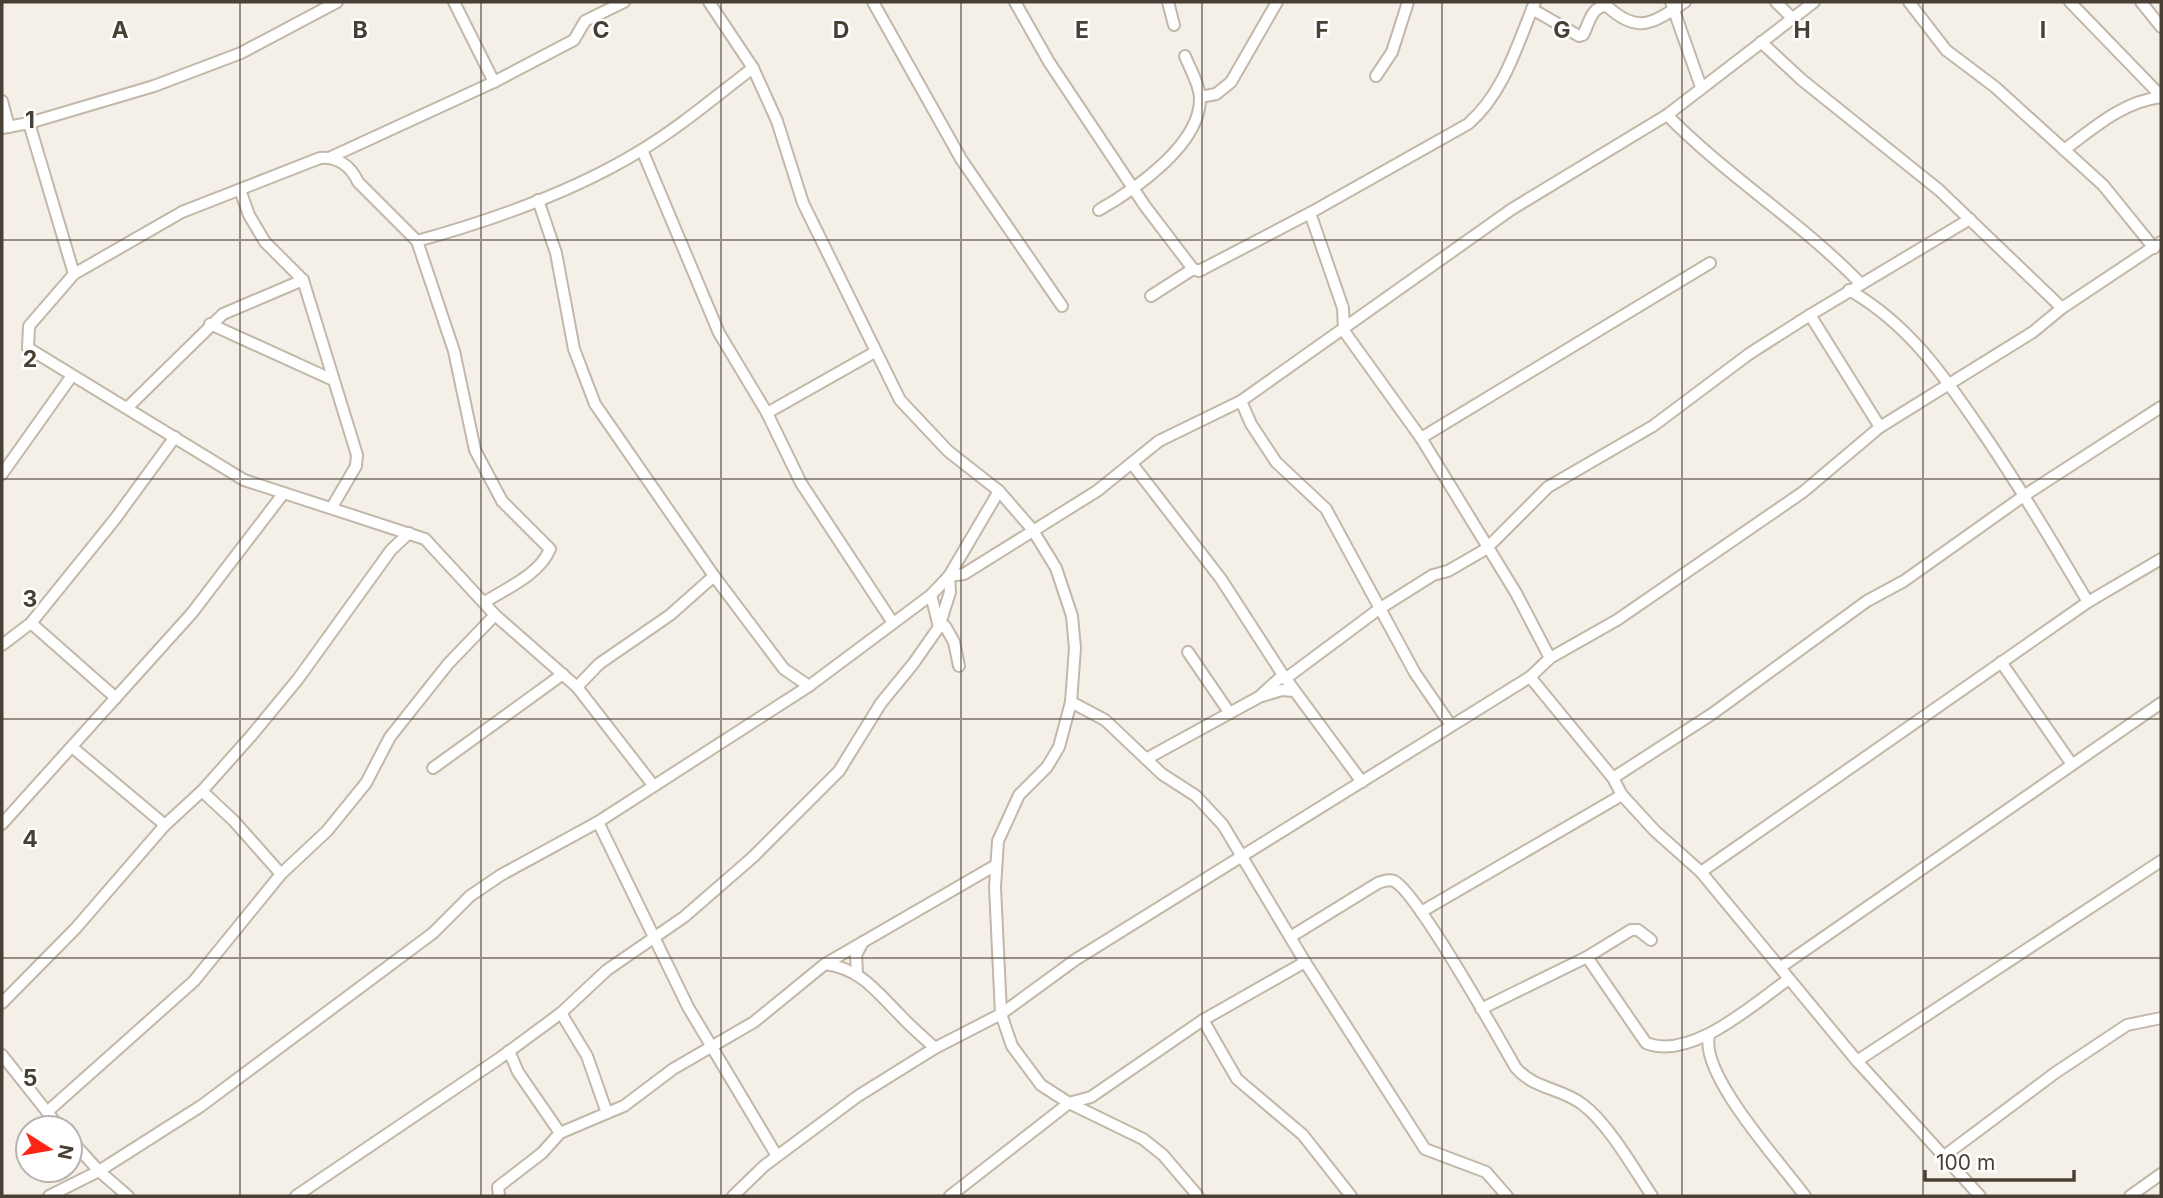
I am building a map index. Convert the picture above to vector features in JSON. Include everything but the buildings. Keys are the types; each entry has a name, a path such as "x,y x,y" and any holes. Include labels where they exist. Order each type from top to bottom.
{"street":[{"path":"2,101 6,127 29,123 155,86 241,53 337,2"},
{"path":"454,2 494,82"},
{"path":"624,2 585,21 574,40 494,82 331,157 289,167 240,190 182,212 74,274 29,326 26,342 34,353 71,377 128,407 244,480 425,539 495,615 577,687 653,785"},
{"path":"709,2 753,68 777,121 803,203 900,400 948,452 999,491 1032,529 1056,568 1072,616 1075,648 1071,702 1059,747 1047,767 1025,787 1014,804 998,841 996,865 1001,1014 1013,1046 1041,1084 1069,1104 1143,1139 1163,1155 1199,1196"},
{"path":"873,2 961,159 1062,306"},
{"path":"1016,2 1049,62 1193,269"},
{"path":"1168,2 1174,25"},
{"path":"1200,97 1216,94 1231,82 1277,2"},
{"path":"1376,76 1392,52 1408,2"},
{"path":"1151,296 1193,269 1208,268 1310,213 1478,115 1497,89 1533,5 1579,36 1583,35 1592,13 1600,6 1607,6 1631,24 1647,23 1672,6 1685,2"},
{"path":"1776,2 1792,18"},
{"path":"949,576 964,574 1032,529 1097,491 1133,466 1160,441 1241,401 1344,331 1512,209 1668,115 1814,2"},
{"path":"733,1196 777,1156 858,1096 935,1048 1001,1014 1075,960 1362,782 1450,724 1530,677 1550,658 1617,620 1803,492 1880,427 2034,332 2062,308 2157,245 2103,185 1995,87 1946,50 1909,2"},
{"path":"2070,2 2161,97"},
{"path":"2141,2 2161,27"},
{"path":"1672,6 1701,87"},
{"path":"1761,42 1802,80 1970,219 2062,308"},
{"path":"1099,210 1136,190 1179,147 1195,120 1200,97 1185,56"},
{"path":"417,241 468,227 597,175 642,150 753,68"},
{"path":"2064,150 2121,108 2141,99 2161,97"},
{"path":"1668,115 1706,155 1832,254 1860,283"},
{"path":"29,123 74,274"},
{"path":"642,150 719,333 767,413 801,484 893,623"},
{"path":"331,157 353,171 358,182 417,241 454,351 475,450 502,501 551,550 527,576 485,602"},
{"path":"240,190 249,215 265,242 303,280 357,455 356,466 332,507"},
{"path":"538,200 556,253 575,349 595,404 714,576 785,669 809,686"},
{"path":"1310,213 1343,308 1344,331 1420,439 1486,549 1516,593 1550,658"},
{"path":"1259,697 1380,609 1433,575 1448,571 1486,549 1548,487 1653,426 1749,354 1860,283 1970,219"},
{"path":"1420,439 1710,263"},
{"path":"128,407 223,314 303,280"},
{"path":"1849,290 1905,331 1926,352 2025,495 2088,602"},
{"path":"1810,315 1880,427"},
{"path":"210,324 333,380"},
{"path":"767,413 875,352"},
{"path":"2,474 71,377"},
{"path":"1241,401 1251,424 1276,462 1326,509 1380,609 1450,724"},
{"path":"1613,778 1712,714 1867,601 1903,581 2025,495 2161,407"},
{"path":"2,645 31,623 115,519 175,438"},
{"path":"1133,466 1221,579 1284,677 1362,782"},
{"path":"49,1196 99,1171 201,1106 433,933 470,896 501,875 598,822 809,686 931,595 949,576 999,491"},
{"path":"2,824 192,614 283,494"},
{"path":"2,1003 76,928 165,825 202,791 298,679 391,550 409,533"},
{"path":"1701,872 2088,602 2161,559"},
{"path":"577,687 599,664 670,615 714,576"},
{"path":"296,1196 561,1013 607,970 684,917 753,857 839,771 881,703 939,627 950,592 949,576"},
{"path":"931,595 939,627"},
{"path":"3,1059 47,1112 194,981 281,874 327,831 366,783 390,737 448,664 495,615"},
{"path":"31,623 116,698"},
{"path":"939,627 945,626 950,631 959,666"},
{"path":"1188,652 1229,712"},
{"path":"2001,662 2071,763"},
{"path":"433,768 563,674"},
{"path":"1530,677 1613,778 1622,795 1655,831 1701,872 1857,1061 1980,1196"},
{"path":"1146,759 1259,697 1282,690 1294,691"},
{"path":"1071,702 1105,720 1146,759 1196,796 1223,825 1425,1149 1486,1172 1507,1196"},
{"path":"1781,967 2161,703"},
{"path":"72,747 165,825"},
{"path":"202,791 281,874"},
{"path":"1420,912 1622,795"},
{"path":"598,822 688,1006 777,1156"},
{"path":"1857,1061 2161,861"},
{"path":"499,1196 498,1187 542,1153 560,1133 607,1113 754,1022 825,964 996,865"},
{"path":"1292,936 1388,880 1402,887 1524,1077 1582,1103 1595,1116 1652,1196"},
{"path":"1481,1009 1587,957 1631,930 1638,930 1651,940"},
{"path":"857,973 856,955 865,940"},
{"path":"1587,957 1647,1043 1661,1048 1709,1036 1789,979"},
{"path":"950,1196 1069,1104 1091,1097 1203,1020 1306,962"},
{"path":"825,964 857,973 883,994 897,1013 935,1048"},
{"path":"561,1013 587,1056 607,1113"},
{"path":"1944,1156 2055,1073 2127,1026 2161,1018"},
{"path":"1203,1020 1237,1079 1303,1135 1351,1196"},
{"path":"1709,1036 1706,1048 1719,1082 1805,1196"},
{"path":"509,1051 518,1072 560,1133"},
{"path":"84,1154 128,1196"},
{"path":"2130,1196 2161,1174"},
{"path":"2144,1187 2151,1196"}]}
